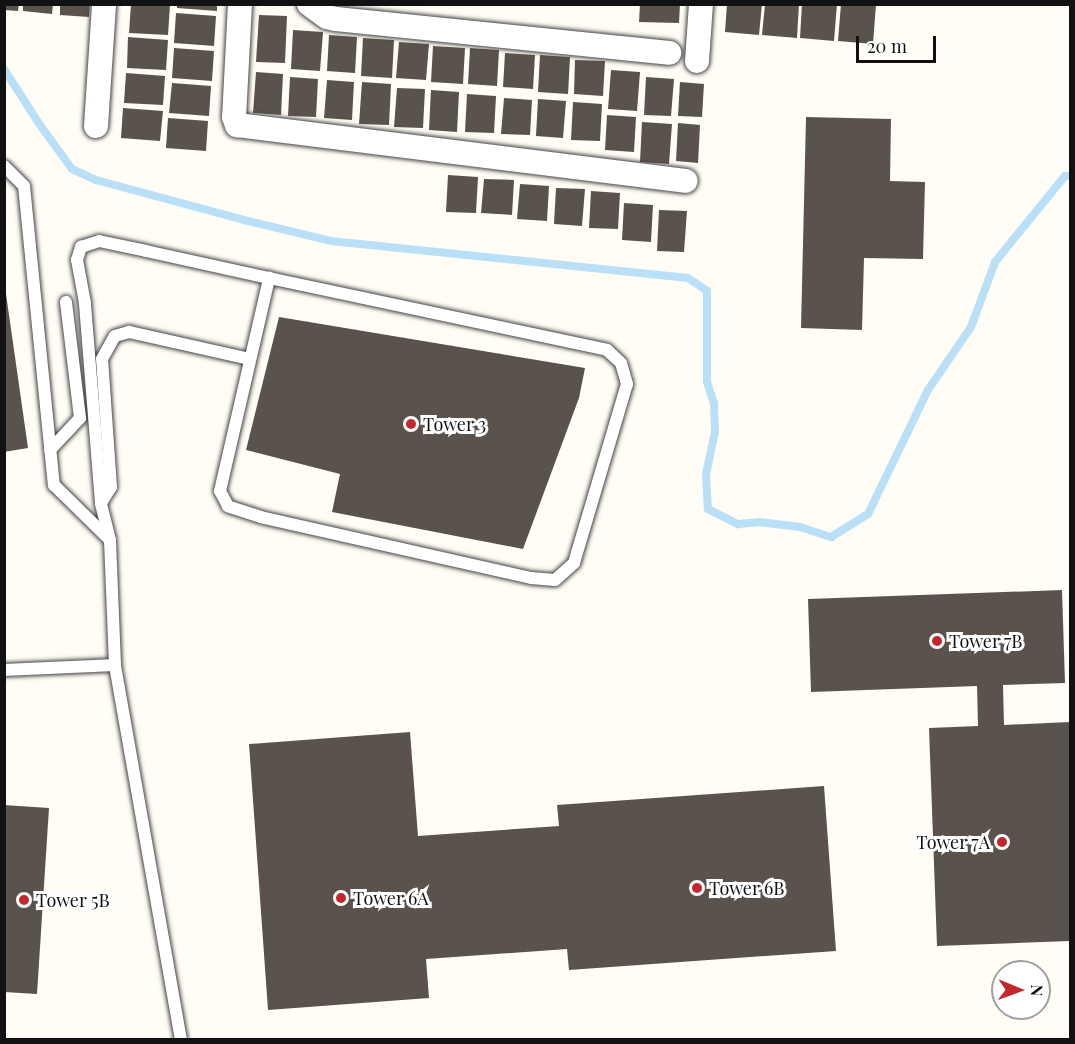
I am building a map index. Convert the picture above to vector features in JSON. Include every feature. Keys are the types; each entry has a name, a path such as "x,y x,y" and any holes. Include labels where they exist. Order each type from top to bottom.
{"street":[{"path":"96,126 104,4"},
{"path":"240,4 234,117 237,125 686,181"},
{"path":"309,4 327,17 336,19 669,53"},
{"path":"697,61 701,4"}],"lane":[{"path":"4,166 24,186 54,485 110,540"},
{"path":"181,1040 115,665 110,540 101,503 85,303 77,260 81,247 99,241 607,350 621,363 627,384 574,563 555,579 531,578 261,517 228,506 220,491 222,473 270,278"},
{"path":"50,450 80,418 66,302"},
{"path":"101,503 111,487 102,359 115,336 129,332 250,359"},
{"path":"4,670 115,665"}],"building":[{"path":"4,4 19,4 18,11 4,10"},
{"path":"23,4 53,4 52,14 23,11"},
{"path":"60,4 90,4 89,17 60,15"},
{"path":"131,4 170,5 168,35 129,33"},
{"path":"177,4 217,4 217,11 177,8"},
{"path":"640,4 680,4 679,23 639,22"},
{"path":"727,4 762,4 759,35 725,32"},
{"path":"765,4 799,4 797,38 762,35"},
{"path":"802,4 837,4 834,41 800,38"},
{"path":"841,4 876,4 873,44 838,41"},
{"path":"176,13 216,16 214,46 174,43"},
{"path":"259,15 287,16 285,63 256,62"},
{"path":"293,30 323,32 320,71 291,69"},
{"path":"329,35 357,37 355,73 327,71"},
{"path":"128,37 168,40 166,70 127,68"},
{"path":"363,38 394,40 392,78 361,76"},
{"path":"399,42 429,44 426,80 396,78"},
{"path":"433,46 465,48 463,84 431,82"},
{"path":"174,48 214,51 212,81 172,78"},
{"path":"470,48 499,50 497,86 468,84"},
{"path":"505,53 535,55 533,89 503,87"},
{"path":"540,55 570,57 568,94 538,92"},
{"path":"575,60 605,61 603,96 574,94"},
{"path":"611,70 640,72 637,111 608,109"},
{"path":"256,72 283,74 281,115 253,113"},
{"path":"126,73 165,76 163,105 124,103"},
{"path":"290,77 318,79 316,117 288,116"},
{"path":"646,77 674,79 671,116 644,115"},
{"path":"327,80 354,82 352,120 324,118"},
{"path":"362,82 391,84 389,125 359,124"},
{"path":"680,82 704,84 702,117 678,116"},
{"path":"172,83 211,86 209,116 169,113"},
{"path":"397,88 425,89 423,128 394,127"},
{"path":"431,90 459,92 457,132 429,130"},
{"path":"467,94 496,96 494,133 465,132"},
{"path":"504,98 532,100 530,135 501,134"},
{"path":"538,99 566,101 563,138 536,136"},
{"path":"573,102 602,104 600,141 571,140"},
{"path":"123,108 163,111 160,141 121,138"},
{"path":"607,115 636,117 634,152 605,150"},
{"path":"806,117 891,119 890,181 925,182 923,259 864,258 862,330 801,328"},
{"path":"168,118 208,121 206,151 166,148"},
{"path":"642,122 672,124 669,164 640,162"},
{"path":"678,123 700,125 698,163 676,161"},
{"path":"448,175 478,177 476,213 446,212"},
{"path":"484,179 514,180 512,215 481,213"},
{"path":"520,184 549,186 547,221 517,219"},
{"path":"556,188 585,189 582,226 554,224"},
{"path":"591,191 620,193 618,229 589,228"},
{"path":"624,203 653,205 651,242 622,240"},
{"path":"659,210 687,211 684,252 657,251"},
{"path":"4,280 28,448 4,452"},
{"name":"Tower 3","path":"279,317 585,368 579,398 523,549 332,512 340,474 246,450"},
{"path":"1062,590 1065,683 1003,685 1004,725 1070,722 1070,941 937,946 929,728 978,726 977,686 811,692 808,599"},
{"path":"410,732 418,836 559,826 557,805 824,786 836,951 569,970 567,949 426,959 429,998 268,1010 249,744"},
{"name":"Tower 5B","path":"4,805 49,808 37,994 4,992"}],"waterway":[{"path":"4,69 72,169 96,180 331,241 688,278 707,291 707,382 714,403 715,432 706,474 708,509 738,524 759,522 800,527 831,537 868,514 928,390 971,327 995,262 1065,176 1070,176"}],"place":[{"name":"Tower 3","path":"411,424"},
{"name":"Tower 7B","path":"937,641"},
{"name":"Tower 7A","path":"1002,842"},
{"name":"Tower 6B","path":"697,888"},
{"name":"Tower 6A","path":"341,898"},
{"name":"Tower 5B","path":"24,900"}]}
